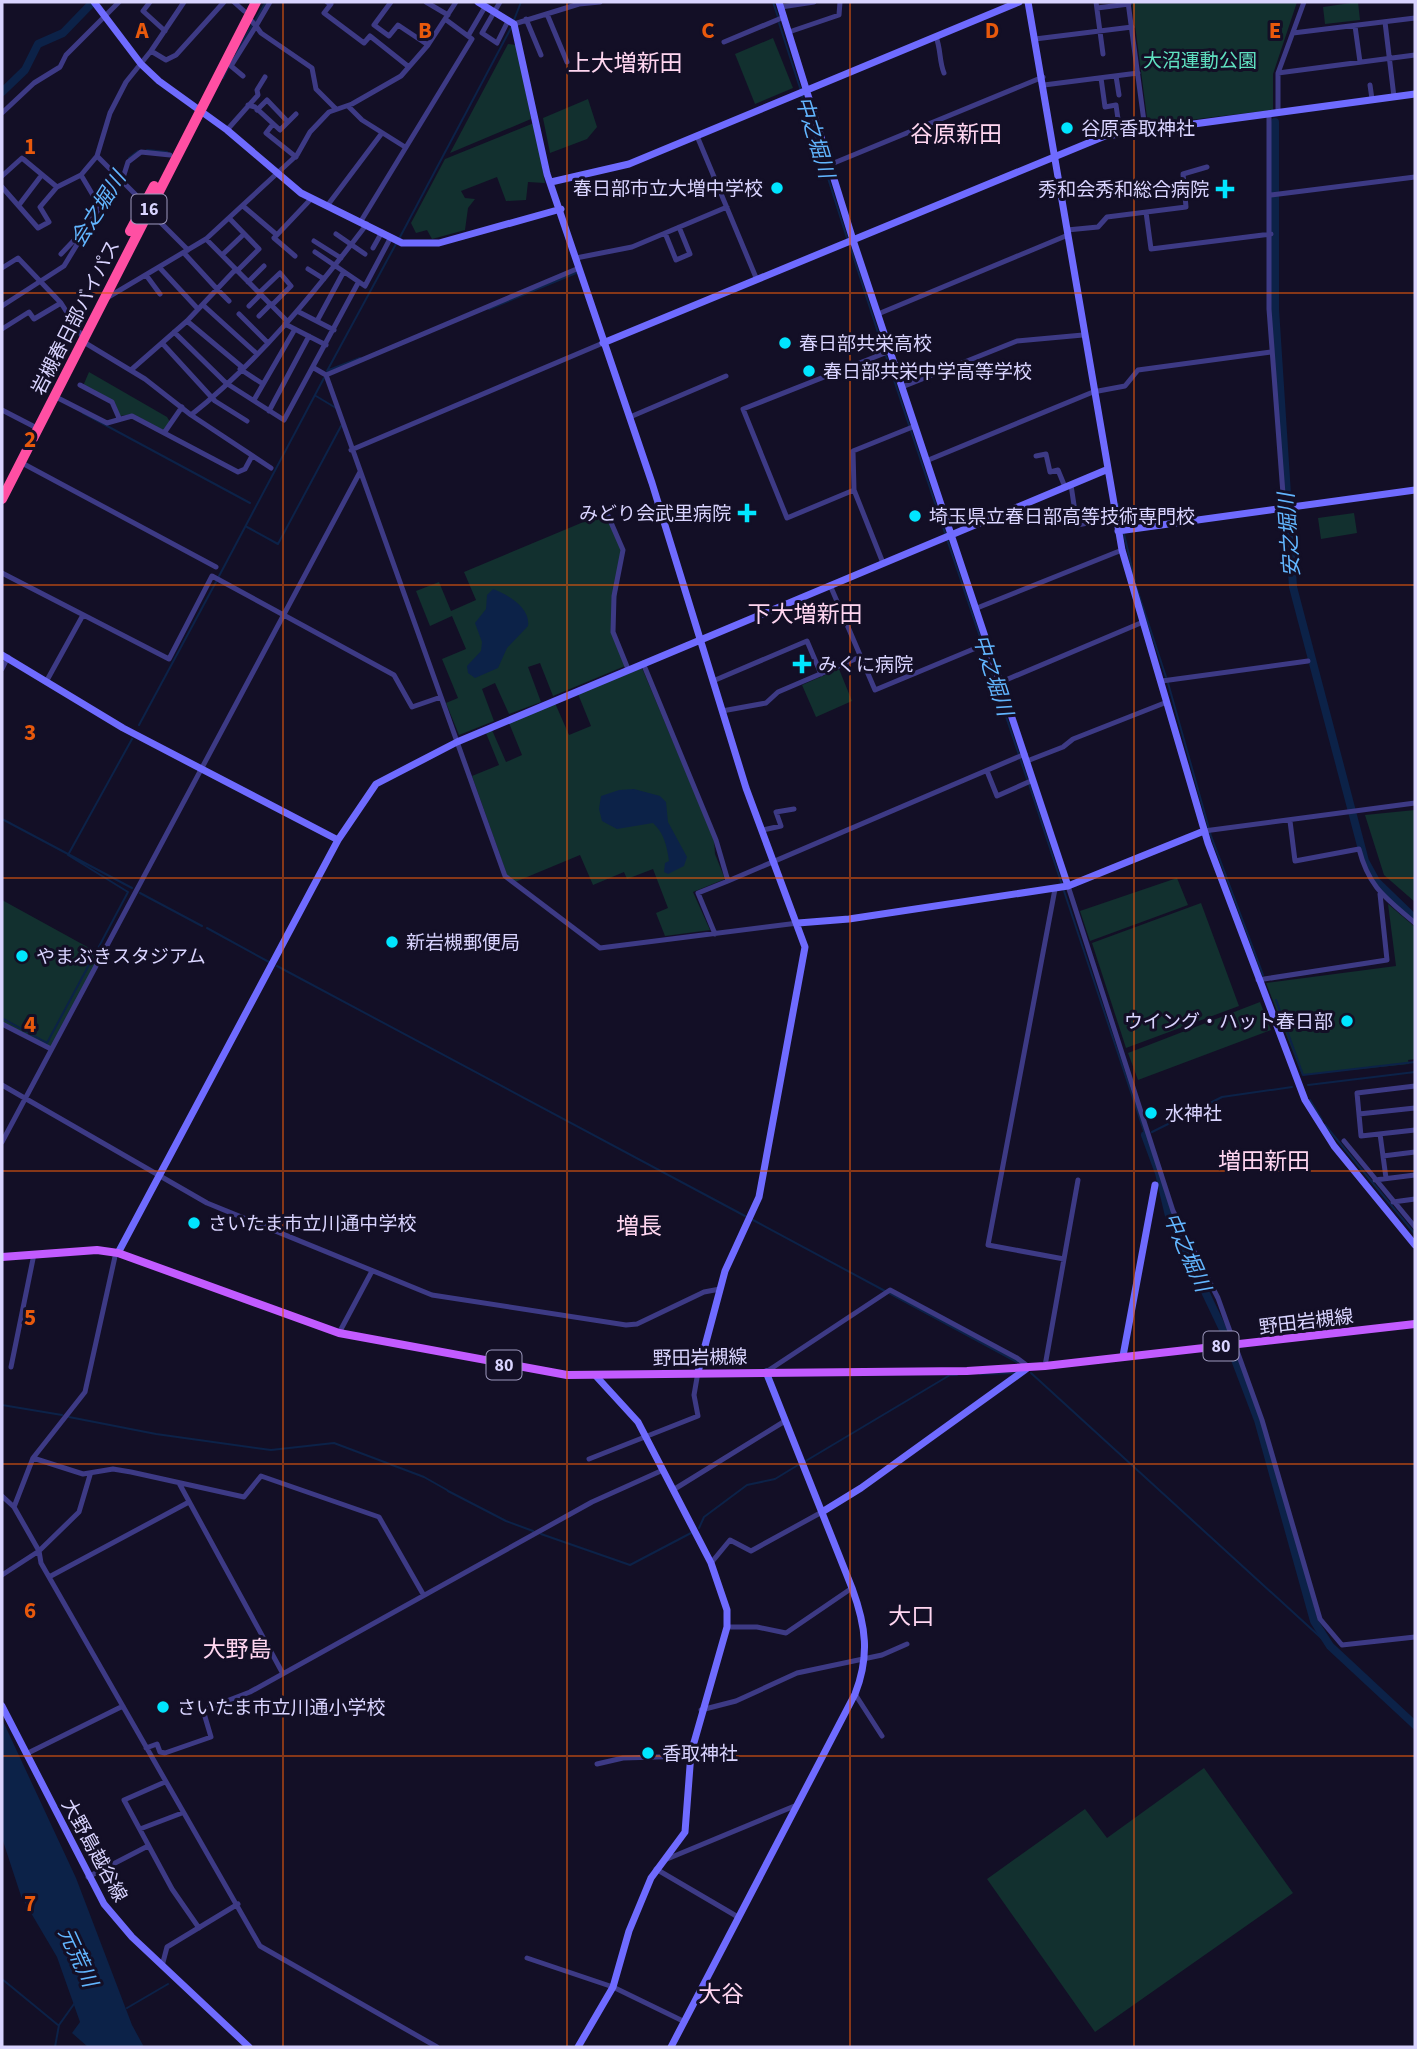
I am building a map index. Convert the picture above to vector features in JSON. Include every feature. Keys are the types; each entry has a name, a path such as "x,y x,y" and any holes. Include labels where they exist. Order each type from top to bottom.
{"highway":[{"name":"岩槻春日部バイパス","path":"2,486 247,10 256,2"},
{"name":"岩槻春日部バイパス","path":"2,499 82,335 103,300 170,155 198,109"}],"main road":[{"name":"野田岩槻線","path":"2,1257 97,1250 117,1252 339,1334 552,1374 967,1371 1027,1368 1415,1324"}],"street":[{"path":"2,113 34,83 60,67 66,55 119,2"},
{"path":"150,2 143,11 165,31"},
{"path":"2,187 38,228 43,228 49,218 40,206 57,187 81,175 97,156 116,101 184,2"},
{"path":"151,51 166,60 176,55 224,2"},
{"path":"234,2 247,10 261,33 312,68 316,89 335,108"},
{"path":"243,76 231,66 270,2"},
{"path":"327,2 331,4 324,13 364,43 370,36 409,67"},
{"path":"391,2 374,25 389,36 398,25 428,45"},
{"path":"191,415 214,397 297,312 351,246 405,147 456,68 472,39 426,2"},
{"path":"103,300 206,239 296,157 310,132 335,108 348,106 396,80 428,45 456,2"},
{"path":"478,2 511,22 600,2"},
{"path":"500,2 482,33 497,43 511,22"},
{"path":"814,2 780,4 780,18 789,32 853,240 977,608 984,644 1001,682 1026,758 1062,887 1173,1211 1218,1298 1265,1428 1320,1619 1342,1645 1415,1637"},
{"path":"789,32 839,15 839,2"},
{"path":"551,182 629,164 1019,2"},
{"path":"1028,2 1044,81 1083,335 1115,518 1143,622 1165,680 1167,702 1258,980 1296,1083 1334,1146 1415,1245"},
{"path":"1284,507 1272,352 1270,195 1278,74 1304,2"},
{"path":"95,3 141,64 159,81 227,130 310,200 402,243 430,245 561,209"},
{"path":"1103,54 1096,5 1128,3 1145,129"},
{"path":"468,36 485,7"},
{"path":"547,14 567,62"},
{"path":"724,42 780,18"},
{"path":"1293,33 1415,18"},
{"path":"526,19 541,55"},
{"path":"511,22 551,182 629,417 746,788 805,947 759,1197 720,1289 694,1395 698,1416 589,1459"},
{"path":"1385,22 1394,97"},
{"path":"1355,26 1360,62"},
{"path":"1035,39 1132,27"},
{"path":"936,37 942,52 941,65 944,73"},
{"path":"1278,74 1415,55"},
{"path":"829,165 1044,81 1138,73"},
{"path":"1116,76 1119,96"},
{"path":"227,130 258,95 257,90 265,77"},
{"path":"1101,78 1105,107 1116,105 1120,133"},
{"path":"1370,85 1372,99"},
{"path":"351,450 1090,141 1145,129 1415,94"},
{"path":"257,110 267,100 288,122"},
{"path":"247,105 280,130 296,114"},
{"path":"348,106 362,120 405,147"},
{"path":"273,124 266,133 296,157"},
{"path":"327,206 382,133"},
{"path":"697,136 757,280"},
{"path":"2,306 64,266 99,203 121,179 128,162 141,152 170,155"},
{"path":"97,156 135,194 145,209 229,301"},
{"path":"2,176 22,158 57,187"},
{"path":"878,314 1067,233 1098,227 1107,217 1186,207 1184,172 1207,167"},
{"path":"81,175 99,203"},
{"path":"19,205 41,176"},
{"path":"1270,195 1415,177"},
{"path":"295,256 274,238 310,200"},
{"path":"243,206 277,235"},
{"path":"576,258 632,247 727,207"},
{"path":"1146,212 1151,249 1271,234"},
{"path":"131,370 187,321 260,249 229,218"},
{"path":"665,233 676,260 691,254 679,227"},
{"path":"373,248 382,232"},
{"path":"222,255 244,234"},
{"path":"336,234 365,254"},
{"path":"315,253 365,286 391,237"},
{"path":"61,254 80,238"},
{"path":"206,239 286,322 326,345"},
{"path":"314,241 341,258"},
{"path":"2,268 18,258 44,281 87,344 131,370 191,415 271,468"},
{"path":"159,267 200,307 256,353"},
{"path":"248,282 264,267"},
{"path":"326,375 579,268"},
{"path":"308,269 324,279"},
{"path":"248,306 280,273 291,286 259,316"},
{"path":"317,321 343,273"},
{"path":"146,275 160,293"},
{"path":"174,332 226,383 284,420 358,283"},
{"path":"2,329 29,312 34,318 61,303"},
{"path":"297,312 334,330"},
{"path":"239,314 267,342"},
{"path":"187,321 263,384"},
{"path":"254,401 295,329"},
{"path":"902,387 1017,341 1083,335"},
{"path":"270,411 309,336"},
{"path":"162,343 215,401 247,421"},
{"path":"854,490 787,518 743,409 890,351"},
{"path":"926,461 1093,392 1125,386 1138,370 1272,352"},
{"path":"314,368 326,375 505,876 600,948 610,949 798,923 849,919 1062,887 1208,831 1415,803"},
{"path":"629,417 726,376"},
{"path":"80,385 112,402 119,418"},
{"path":"54,396 71,402 107,423 132,416 238,471 245,469 252,456"},
{"path":"164,433 183,407"},
{"path":"2,410 33,426"},
{"path":"883,563 854,490 853,450 915,426"},
{"path":"1036,456 1046,454 1050,472 1058,470 1068,486 1077,525 1115,518"},
{"path":"21,463 216,567"},
{"path":"14,1507 33,1458 85,1391 117,1252 338,840 376,784 457,742 1106,470"},
{"path":"2,1142 360,472"},
{"path":"1118,531 1415,489"},
{"path":"606,511 623,550 614,596 613,632 628,669"},
{"path":"977,608 1122,550"},
{"path":"2,573 169,660 212,576 394,675 412,707 441,696"},
{"path":"830,585 875,690 984,644"},
{"path":"46,682 83,615"},
{"path":"1001,682 1143,622"},
{"path":"713,681 807,641 821,674"},
{"path":"2,669 5,656 201,770 338,840"},
{"path":"722,712 766,703 778,692 860,657"},
{"path":"1165,680 1308,661"},
{"path":"643,663 716,840 728,881"},
{"path":"715,934 698,893 986,771 1063,747 1083,734 1167,702"},
{"path":"986,771 997,796 1033,780"},
{"path":"763,830 781,826 776,812 794,809"},
{"path":"1290,821 1295,860 1359,849 1364,869 1380,894 1415,923"},
{"path":"1062,887 988,1245 1064,1259"},
{"path":"1258,980 1387,960 1380,894"},
{"path":"2,1024 51,1049"},
{"path":"2,1085 159,1177 228,1213 432,1295 455,1301 626,1325 637,1324 704,1292 720,1289"},
{"path":"1415,1086 1357,1093 1361,1136 1415,1130"},
{"path":"1359,1114 1415,1108"},
{"path":"1380,1134 1386,1178"},
{"path":"1344,1141 1414,1224"},
{"path":"1383,1156 1415,1152"},
{"path":"1375,1180 1415,1175"},
{"path":"1045,1366 1078,1180"},
{"path":"1124,1356 1155,1185"},
{"path":"1394,1202 1415,1199"},
{"path":"10,1367 34,1254"},
{"path":"339,1334 372,1271"},
{"path":"671,2047 855,1694 866,1659 863,1624 852,1588 821,1512 766,1372 889,1293 994,1345 1027,1368 861,1488 821,1512 751,1551 730,1540 711,1563"},
{"path":"578,2047 613,1987 629,1931 656,1869 685,1832 690,1756 701,1710 716,1674 727,1627 727,1610 711,1563 646,1436 638,1422 595,1375"},
{"path":"673,1490 785,1421"},
{"path":"33,1458 90,1475 113,1469 244,1497 261,1475 371,1512 386,1526 422,1594"},
{"path":"146,1748 157,1744 160,1752 165,1754 211,1737 203,1710 242,1696 592,1502 663,1470"},
{"path":"2,1575 39,1551 79,1512 90,1475"},
{"path":"179,1483 282,1672"},
{"path":"2,1496 14,1507 39,1551 41,1563 182,1813 265,1951 438,2047"},
{"path":"49,1577 189,1502"},
{"path":"727,1627 757,1627 786,1633 852,1588"},
{"path":"701,1710 736,1701 797,1673 866,1659 907,1643"},
{"path":"855,1694 882,1736"},
{"name":"大野島越谷線","path":"2,1706 88,1877 120,1926 249,2047"},
{"path":"26,1754 123,1706"},
{"path":"597,1764 623,1758 690,1756"},
{"path":"165,1782 124,1800 148,1846 199,1927"},
{"path":"664,1860 797,1804"},
{"path":"140,1829 182,1813"},
{"path":"88,1877 148,1846"},
{"path":"656,1869 738,1917"},
{"path":"162,1966 167,1947 238,1904"},
{"path":"527,1958 613,1987 685,2022"}],"green space":[{"name":"大沼運動公園","path":"1132,2 1297,2 1273,74 1273,110 1148,125"},
{"path":"1358,2 1360,20 1325,24 1323,7"},
{"path":"773,38 793,88 755,104 735,54"},
{"path":"508,44 517,45 531,119 450,153"},
{"path":"588,99 597,127 587,139 550,153 543,118"},
{"path":"534,123 545,183 528,182 526,200 506,201 497,177 461,191 465,198 475,199 468,208 465,230 432,239 427,230 416,233 411,223 445,159"},
{"path":"89,372 167,417 170,422 163,430 133,414 120,416 115,403 83,386"},
{"path":"605,513 622,551 612,632 625,666 553,696 540,663 528,667 541,702 509,714 495,683 482,689 494,721 459,735 446,703 458,698 442,659 466,649 452,616 430,626 416,591 439,582 451,611 476,600 464,572"},
{"path":"1354,513 1357,533 1321,539 1318,518"},
{"path":"642,668 714,839 715,854 725,879 693,892 710,930 665,936 656,913 668,908 653,869 627,879 624,872 593,885 580,855 515,882 507,875 472,776 499,765 486,733 492,730 506,762 522,755 509,723 555,703 569,735 591,726 578,694"},
{"path":"839,669 852,701 816,717 802,685"},
{"path":"1415,810 1415,902 1384,875 1365,815"},
{"path":"1177,878 1188,905 1090,941 1080,911"},
{"path":"2,900 102,955 51,1049 2,1024"},
{"path":"1201,903 1239,1006 1126,1048 1092,943"},
{"name":"ウイング・ハット春日部","path":"1388,904 1415,927 1415,1059 1408,1060 1409,1064 1302,1075 1266,983 1396,966"},
{"path":"1260,1002 1271,1030 1138,1080 1128,1053"},
{"path":"1204,1768 1293,1893 1095,2032 987,1879 1085,1809 1107,1838"}],"water":[{"path":"493,589 505,594 522,608 528,619 528,626 507,648 498,668 475,678 468,673 467,666 481,651 482,642 475,623 486,609 487,595"},
{"path":"634,789 660,796 666,802 668,822 687,857 684,866 668,874 664,872 665,863 669,861 667,850 662,835 653,823 617,829 602,821 599,809 601,796 619,790"},
{"name":"元荒川","path":"2,1719 76,1878 132,2025 144,2047 88,2047 72,2033 80,2022 57,1957 21,1896 2,1838"}],"waterway":[{"path":"2,92 25,70 38,44 63,33 93,2"},
{"name":"会之堀川","path":"236,52 266,2"},
{"path":"514,20 521,2"},
{"name":"中之堀川","path":"773,2 778,17"},
{"name":"中之堀川","path":"779,23 801,91"},
{"path":"400,237 512,26"},
{"name":"会之堀川","path":"223,78 229,66"},
{"name":"中之堀川","path":"802,96 847,238"},
{"name":"安之堀川","path":"1275,122 1275,309 1293,587 1365,861 1376,881 1415,919"},
{"name":"会之堀川","path":"147,150 167,152"},
{"name":"会之堀川","path":"129,158 138,151"},
{"name":"会之堀川","path":"100,201 113,187"},
{"path":"327,371 397,242"},
{"name":"中之堀川","path":"849,243 884,351"},
{"path":"489,309 576,273"},
{"name":"中之堀川","path":"886,356 945,533"},
{"path":"329,370 360,358"},
{"path":"218,578 324,378"},
{"path":"316,396 336,408"},
{"path":"83,413 250,503"},
{"path":"247,527 278,544 341,426"},
{"path":"1118,504 1122,526"},
{"path":"1124,534 1135,581"},
{"name":"中之堀川","path":"947,539 982,643"},
{"path":"139,725 216,582"},
{"path":"1136,586 1166,677"},
{"name":"中之堀川","path":"983,648 1027,779"},
{"path":"1168,683 1211,836 1263,975"},
{"path":"95,954 128,892 68,855 132,739"},
{"name":"中之堀川","path":"1029,784 1062,885"},
{"path":"2,819 132,888"},
{"name":"中之堀川","path":"1064,891 1145,1134"},
{"path":"140,893 202,926"},
{"path":"207,928 269,962"},
{"path":"2,1018 47,1043 90,963"},
{"path":"277,966 745,1216"},
{"path":"1276,1000 1303,1075 1415,1062"},
{"path":"1308,1085 1415,1072"},
{"path":"1152,1132 1222,1097 1292,1087"},
{"path":"1310,1100 1322,1120"},
{"path":"1325,1125 1415,1234"},
{"name":"中之堀川","path":"1145,1135 1159,1173 1169,1216 1229,1342"},
{"path":"753,1220 885,1291"},
{"path":"889,1293 1017,1362"},
{"name":"中之堀川","path":"1231,1349 1258,1420 1314,1621 1330,1646 1415,1725"},
{"path":"980,1374 1016,1373"},
{"path":"1031,1373 1330,1646"},
{"path":"804,1462 950,1375 957,1375"},
{"path":"2,1405 62,1415"},
{"path":"69,1417 156,1434 271,1450 334,1443 424,1477 447,1490"},
{"path":"699,1528 704,1517 747,1485 775,1479 798,1465"},
{"path":"448,1491 506,1521 533,1531"},
{"path":"541,1534 630,1565 691,1533"},
{"path":"2,1979 58,2025"},
{"path":"127,2008 168,1984"},
{"path":"55,2047 59,2025 74,2004"}],"place":[{"name":"谷原香取神社","path":"1067,128"},
{"name":"春日部市立大増中学校","path":"777,188"},
{"name":"秀和会秀和総合病院","path":"1225,189"},
{"name":"春日部共栄高校","path":"785,343"},
{"name":"春日部共栄中学高等学校","path":"809,371"},
{"name":"みどり会武里病院","path":"747,513"},
{"name":"埼玉県立春日部高等技術専門校","path":"915,516"},
{"name":"みくに病院","path":"802,664"},
{"name":"新岩槻郵便局","path":"392,942"},
{"name":"やまぶきスタジアム","path":"22,956"},
{"name":"ウイング・ハット春日部","path":"1347,1021"},
{"name":"水神社","path":"1151,1113"},
{"name":"さいたま市立川通中学校","path":"194,1223"},
{"name":"さいたま市立川通小学校","path":"163,1707"},
{"name":"香取神社","path":"648,1753"}],"district":[{"name":"上大増新田","path":"625,63"},
{"name":"谷原新田","path":"956,134"},
{"name":"下大増新田","path":"805,614"},
{"name":"増田新田","path":"1264,1161"},
{"name":"増長","path":"639,1226"},
{"name":"大口","path":"911,1616"},
{"name":"大野島","path":"237,1649"},
{"name":"大谷","path":"721,1994"}]}
